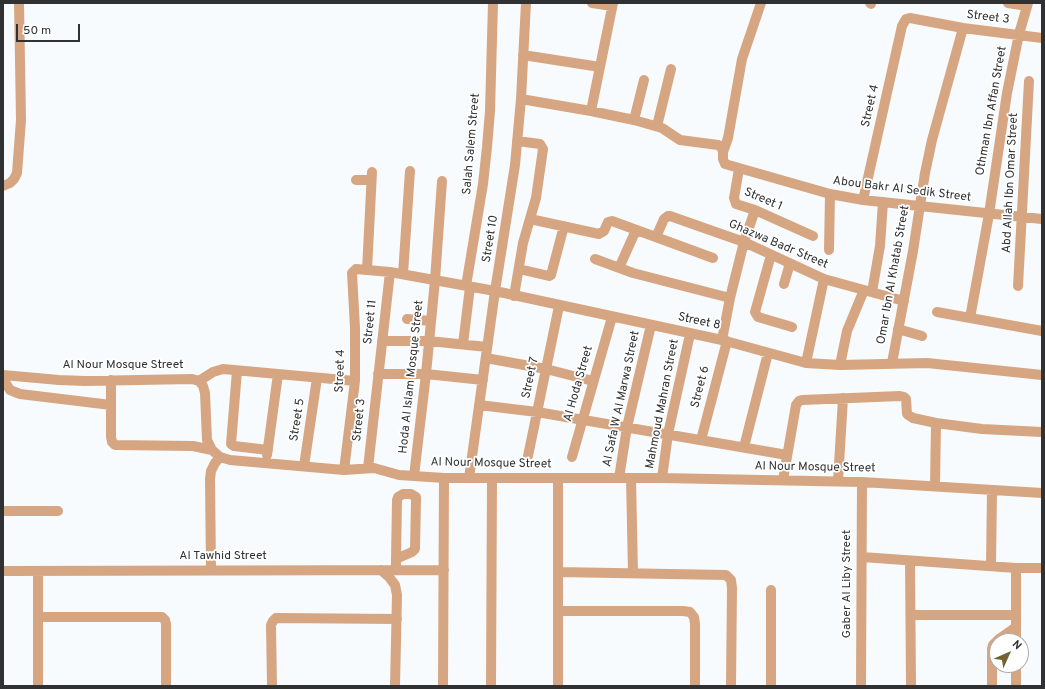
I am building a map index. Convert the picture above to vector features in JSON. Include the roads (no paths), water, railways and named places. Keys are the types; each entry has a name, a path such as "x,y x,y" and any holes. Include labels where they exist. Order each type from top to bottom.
{"street":[{"path":"3,186 10,183 17,173 21,120 19,3"},
{"name":"Salah Salem Street","path":"468,286 487,147 494,3"},
{"name":"Street 10","path":"469,478 495,291 507,220 517,141 524,55 526,3"},
{"path":"591,111 613,4 592,3"},
{"path":"723,152 728,138 742,59 761,3"},
{"path":"1008,3 1027,5"},
{"name":"Othman Ibn Affan Street","path":"970,318 989,214 1007,93 1019,34 1027,5"},
{"name":"Street 3","path":"906,19 910,18 963,28 1042,38"},
{"name":"Street 4","path":"863,200 902,26 906,19"},
{"name":"Omar Ibn Al Khatab Street","path":"892,363 916,236 919,206 925,172 932,140 963,28"},
{"path":"524,55 600,67"},
{"path":"657,126 671,69"},
{"path":"634,120 644,80"},
{"name":"Abd Allah Ibn Omar Street","path":"1018,286 1023,217 1029,81"},
{"name":"Abou Bakr Al Sedik Street","path":"521,99 634,120 657,126 680,140 718,144 722,148 725,164 830,194 863,200 1042,219"},
{"path":"514,296 524,239 536,198 543,149 540,144 517,141"},
{"name":"Street 1","path":"739,169 734,201 738,205 756,210 813,236"},
{"path":"402,274 410,171"},
{"path":"356,180 372,176 367,270"},
{"name":"Hoda Al Islam Mosque Street","path":"414,476 435,280 442,182"},
{"path":"829,250 830,194"},
{"path":"840,365 847,331 868,291 880,246 883,202"},
{"name":"Street 6","path":"701,440 724,341 730,298 744,242 756,210"},
{"name":"Ghazwa Badr Street","path":"656,237 664,219 668,216 744,242 824,279 904,301"},
{"path":"530,219 599,234 604,231 608,222 612,221 713,258"},
{"path":"519,269 549,276 551,275 564,226"},
{"path":"619,268 636,230"},
{"path":"771,255 755,312 758,317 792,327"},
{"path":"595,259 619,268 730,298"},
{"path":"784,284 790,263"},
{"name":"Street 8","path":"353,272 367,270 390,272 495,291 724,341 806,363 840,365 927,363 1042,374"},
{"name":"Street 4","path":"344,470 355,381 353,272"},
{"name":"Street 11","path":"378,374 390,272"},
{"path":"806,363 824,279"},
{"path":"463,344 468,286"},
{"name":"Street 7","path":"528,456 559,306"},
{"path":"937,312 1042,331"},
{"name":"Al Hoda Street","path":"572,457 612,317"},
{"path":"406,319 431,321"},
{"name":"Al Safa W Al Marwa Street","path":"618,478 627,427 651,325"},
{"path":"898,329 922,336"},
{"name":"Mahmoud Mahran Street","path":"662,478 668,434 690,334"},
{"path":"382,341 429,341 487,347"},
{"path":"744,447 768,353"},
{"path":"486,358 546,369 593,381"},
{"path":"199,381 218,370 237,370 355,381"},
{"path":"237,370 231,444 234,446 268,450"},
{"path":"266,463 278,374"},
{"path":"378,374 426,374 483,380"},
{"name":"Street 3","path":"368,468 378,374"},
{"name":"Al Nour Mosque Street","path":"3,375 59,380 192,379 199,381 203,386 205,393 206,435 212,450"},
{"name":"Street 5","path":"304,466 318,378"},
{"path":"3,379 10,390 20,394 111,404"},
{"path":"111,380 111,437 112,442 115,445 193,446 212,450 220,457 211,471 210,479 211,570"},
{"path":"783,480 797,402 802,400 904,397 906,400 907,414 910,417 936,423 1042,432"},
{"path":"838,482 843,398"},
{"name":"Al Nour Mosque Street","path":"479,406 537,412 787,455"},
{"path":"935,486 936,423"},
{"name":"Al Nour Mosque Street","path":"220,457 230,460 344,470 368,468 381,469 399,475 444,478 662,478 783,480 862,482 1042,493"},
{"path":"443,686 444,478"},
{"path":"491,686 492,478"},
{"path":"558,478 558,686"},
{"path":"631,478 633,573"},
{"name":"Gaber Al Liby Street","path":"861,686 862,482"},
{"path":"991,566 992,490"},
{"path":"396,559 412,552 416,545 416,497 411,494 403,494 398,497 396,559 396,570"},
{"path":"3,512 58,511"},
{"path":"862,558 1016,568 1042,568"},
{"path":"910,561 911,686"},
{"path":"1016,568 1016,633"},
{"path":"38,570 38,686"},
{"path":"381,570 389,577 394,585 397,595 395,686"},
{"name":"Al Tawhid Street","path":"3,571 444,570"},
{"path":"558,572 726,575 731,580 732,686"},
{"path":"771,590 771,686"},
{"path":"558,611 690,612 694,617 695,624 695,686"},
{"path":"911,614 1016,615"},
{"path":"38,617 162,617 166,624 166,686"},
{"path":"272,686 271,625 276,618 397,619"},
{"path":"992,686 993,645 1016,627"},
{"path":"1016,673 1016,686"}]}
